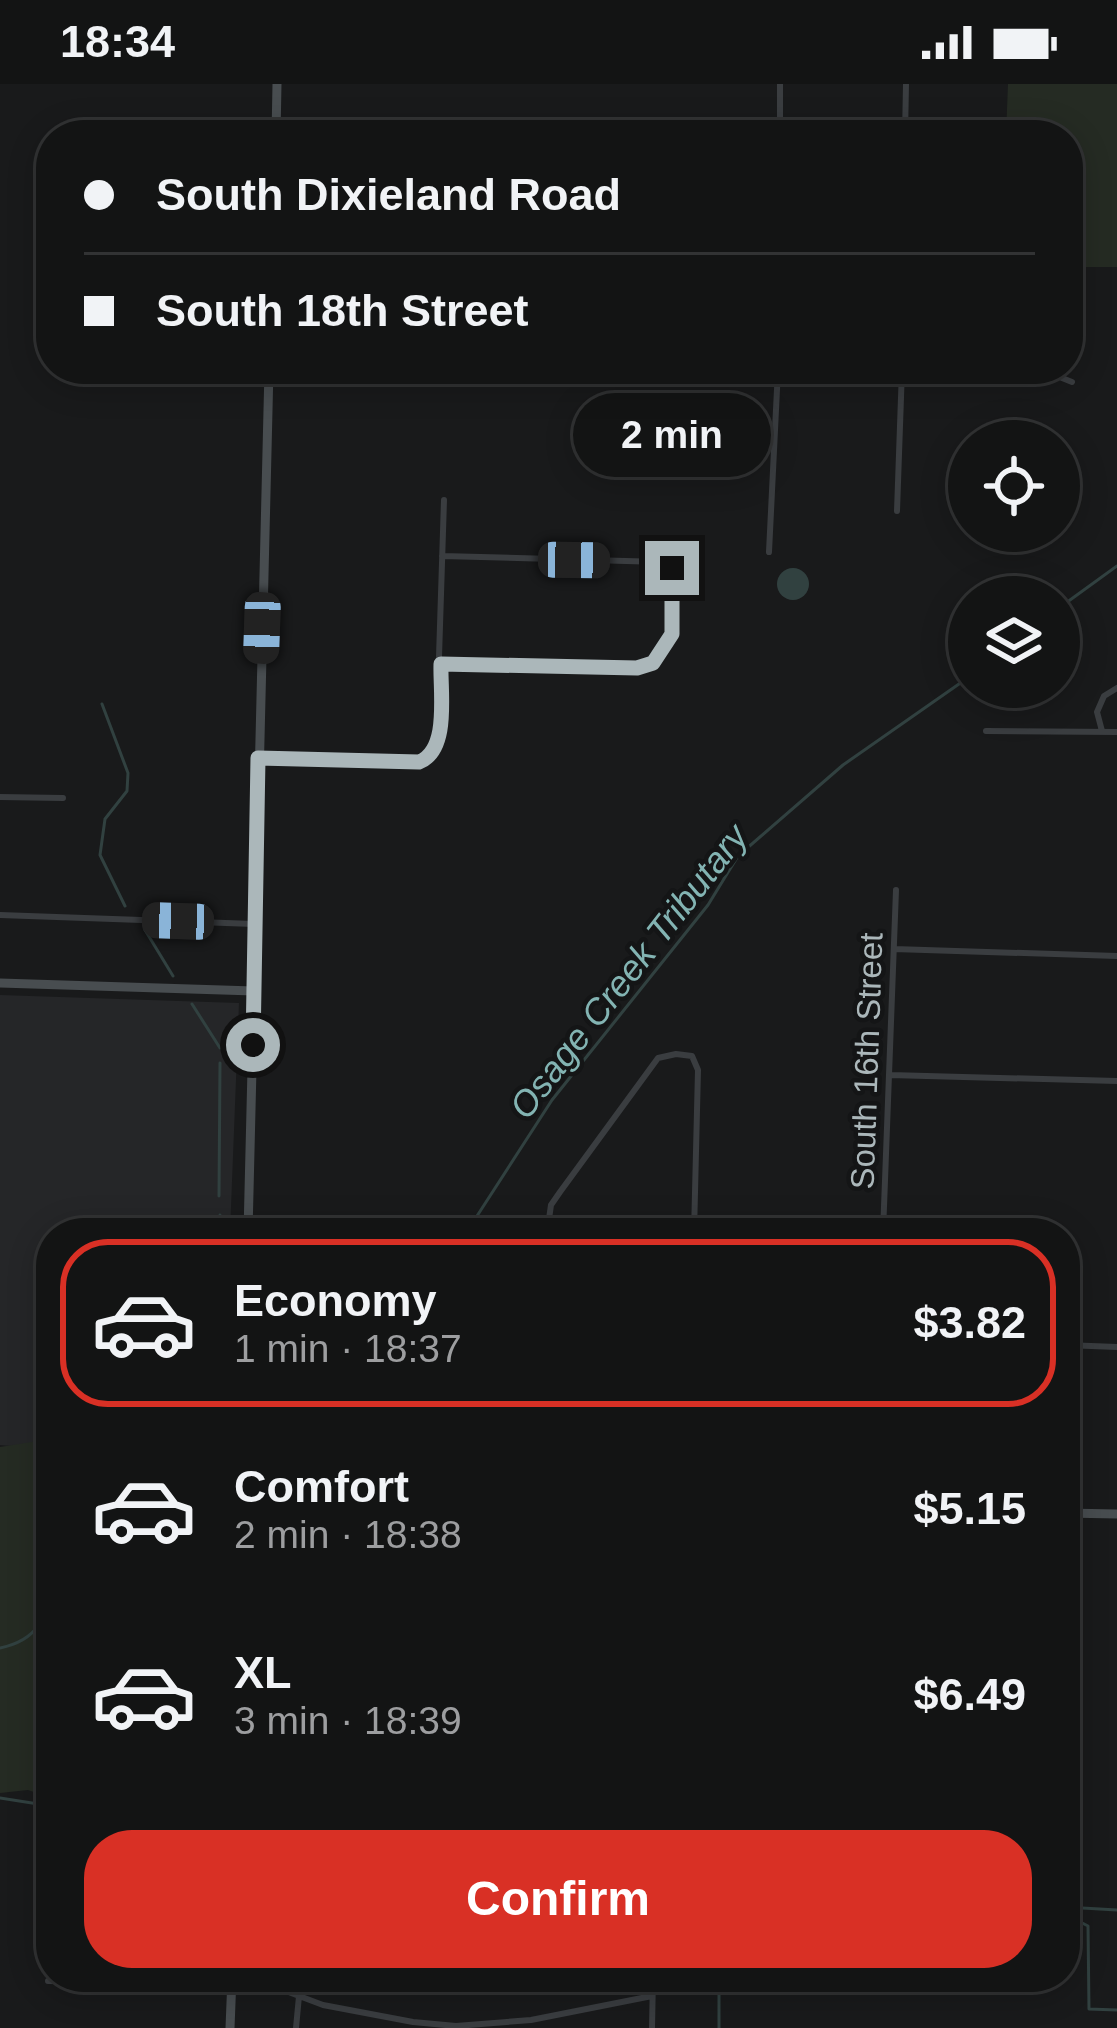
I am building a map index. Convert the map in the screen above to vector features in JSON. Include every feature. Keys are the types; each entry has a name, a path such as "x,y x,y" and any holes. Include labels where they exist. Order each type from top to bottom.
{"main road":[{"path":"276,120 277,84"},
{"path":"248,1218 269,384"},
{"path":"0,983 254,991"},
{"path":"1080,1513 1117,1514"},
{"path":"230,2028 231,1992"}],"street":[{"path":"780,84 780,120"},
{"path":"905,120 906,84"},
{"path":"769,552 777,384"},
{"path":"897,511 902,384"},
{"path":"258,758 419,762 430,758 438,744 444,500"},
{"path":"441,664 637,668 653,663 672,634 672,568 662,562 442,556"},
{"path":"1102,731 1097,712 1105,696 1117,688"},
{"path":"986,731 1117,732"},
{"path":"0,796 63,798"},
{"name":"South 16th Street","path":"884,1218 896,890"},
{"path":"0,915 256,924"},
{"path":"894,949 1117,956"},
{"path":"549,1218 551,1205 658,1058 676,1054 692,1056 698,1070 694,1218"},
{"path":"890,1075 1117,1081"},
{"path":"1080,1346 1117,1347"},
{"path":"288,1992 323,2005 413,2025 456,2026 531,2024 652,1996"},
{"path":"652,1992 652,2028"},
{"path":"296,2028 298,1996"}],"shaded area":[{"path":"1008,84 1117,84 1117,267 1083,267 1083,120 1007,120"},
{"path":"793,568 805,572 809,584 805,596 793,600 781,596 777,584 781,572"},
{"path":"0,995 239,1003 231,1218 36,1218 36,1443 0,1445"},
{"path":"36,1441 36,1793 0,1793 0,1447"}],"waterway":[{"name":"Osage Creek Tributary","path":"1080,593 1117,566"},
{"name":"Osage Creek Tributary","path":"476,1218 552,1100 708,905 738,856 843,765 948,692"},
{"path":"102,704 128,773 127,791 105,819 100,855 125,906"},
{"path":"145,930 173,976"},
{"path":"192,1004 220,1048"},
{"path":"219,1196 220,1063"},
{"name":"Osage Creek Tributary","path":"0,1648 36,1628"},
{"path":"0,1798 36,1804"},
{"path":"1080,1908 1117,1910"},
{"path":"1080,1922 1088,1926 1089,2009 1117,2010"},
{"path":"719,1992 719,2028"}],"route":[{"path":"253,1045 258,758 419,762 430,758 438,744 441,664 637,668 653,663 672,634 672,568"}]}
